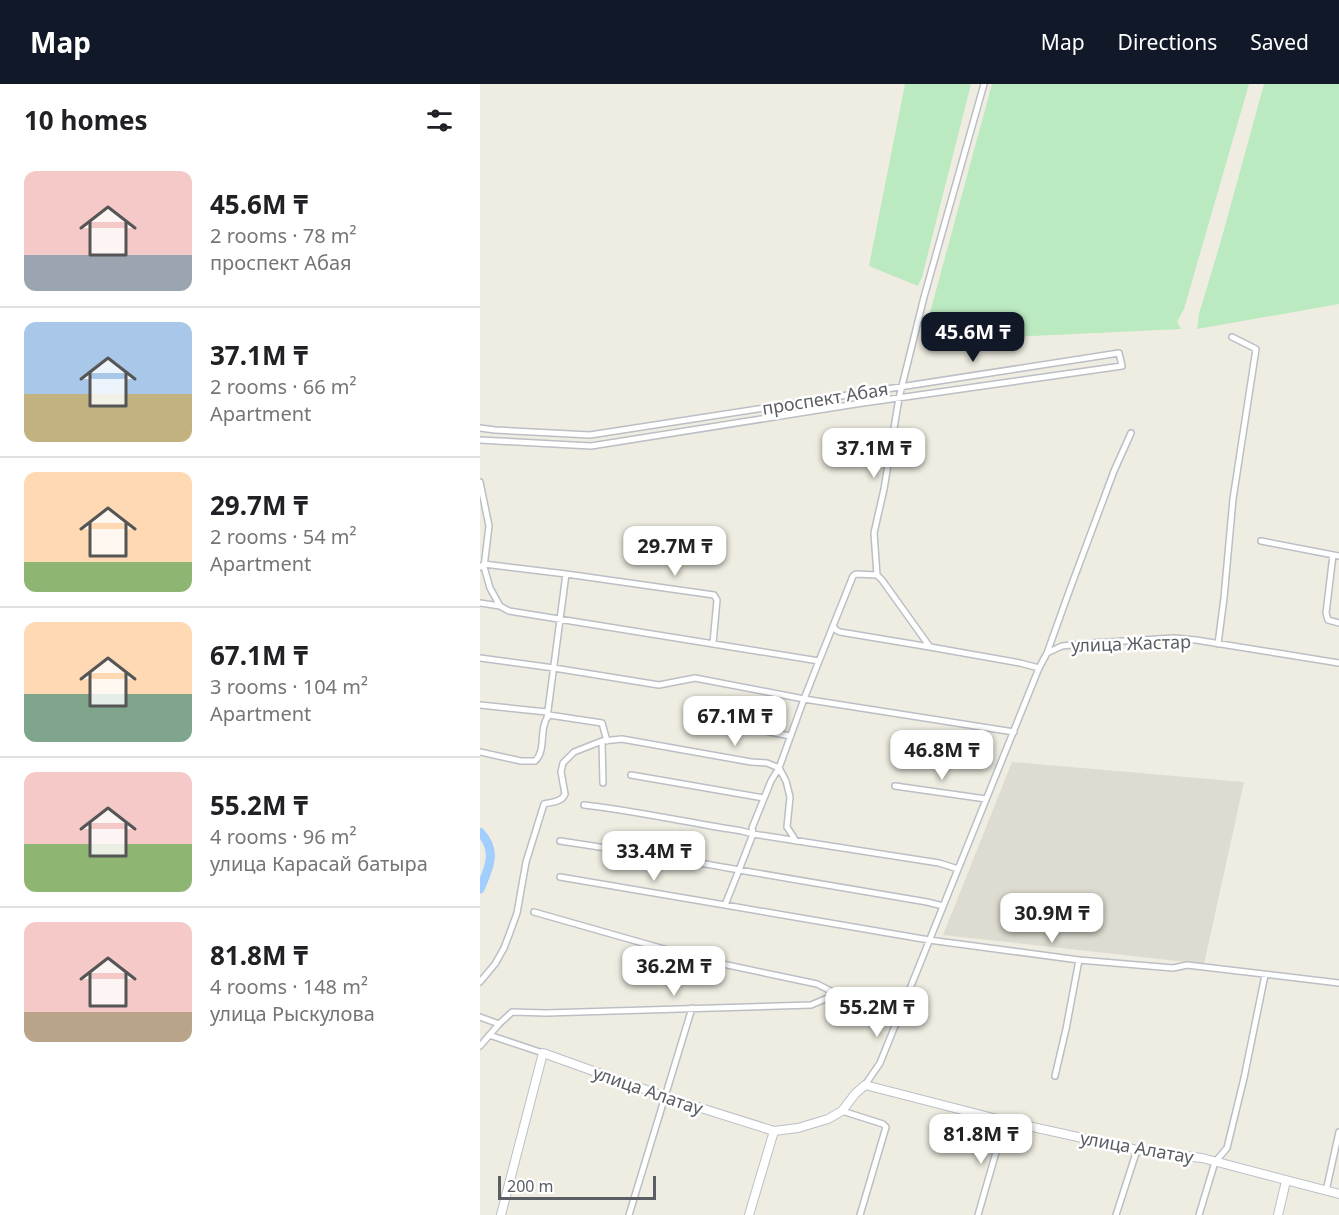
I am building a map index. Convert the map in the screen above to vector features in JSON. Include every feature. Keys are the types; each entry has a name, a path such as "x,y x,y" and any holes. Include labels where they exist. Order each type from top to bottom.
{"street":[{"path":"930,647 877,575 874,532 910,347 917,330 924,297 984,84"},
{"path":"1218,644 1233,500 1256,349 1232,337"},
{"name":"проспект Абая","path":"480,428 590,435 1119,353 1122,366 591,446 480,440"},
{"path":"1047,653 1114,471 1131,433"},
{"path":"480,482 489,526 482,565 490,588 500,606"},
{"path":"1261,541 1336,556 1326,614 1328,620 1339,623"},
{"path":"482,565 567,574 714,595 717,600 713,643"},
{"path":"480,752 521,761 535,761 540,756 567,574"},
{"path":"725,905 753,834 764,798 779,768 853,576 856,574 877,575"},
{"path":"480,603 500,606 509,611 819,661"},
{"path":"833,626 840,632 1039,668"},
{"name":"улица Жастар","path":"865,1086 880,1063 1047,653 1062,646 1174,638 1339,663"},
{"path":"480,658 659,685 695,678 804,699 1014,732"},
{"path":"480,705 602,723 603,783"},
{"path":"698,719 790,736"},
{"path":"480,982 495,964 504,948 517,914 526,862 544,804 562,799 565,794 561,772 562,763 574,752 604,741 622,740 767,763 779,768 786,781 790,797 787,827 796,841"},
{"path":"631,775 764,798"},
{"path":"895,786 987,799"},
{"path":"584,806 619,809 753,834 939,863 958,869"},
{"path":"560,841 674,858 943,906"},
{"path":"560,878 929,940 1079,960 1173,968 1186,965 1339,983"},
{"path":"534,912 699,959 817,984 837,994"},
{"path":"1055,1076 1079,960"},
{"path":"1199,1215 1215,1162 1227,1148 1265,975"},
{"path":"480,1046 512,1012 811,1005 837,994 885,992 905,999"},
{"path":"629,1215 692,1008"},
{"path":"480,1017 499,1024"},
{"name":"улица Алатау","path":"489,1035 666,1097 774,1131 798,1128 828,1119 842,1111"},
{"path":"501,1215 543,1053"},
{"path":"860,1215 886,1127 842,1111 855,1094 865,1086"},
{"name":"улица Алатау","path":"865,1086 1005,1121 1137,1150 1180,1154 1339,1194"},
{"path":"978,1215 1005,1121"},
{"path":"749,1215 774,1131"},
{"path":"1326,1191 1339,1132"},
{"path":"1116,1215 1137,1150"},
{"path":"1278,1215 1286,1180"}],"shaded area":[{"path":"1012,762 1244,782 1204,964 943,935"}],"green space":[{"path":"905,84 971,84 918,286 869,266"},
{"path":"992,84 1249,84 1184,309 1177,322 1181,329 926,341 925,331"},
{"path":"1264,84 1339,84 1339,304 1197,329 1199,314"}],"waterway":[{"path":"480,832 486,839 490,853 489,867 480,889"}]}
